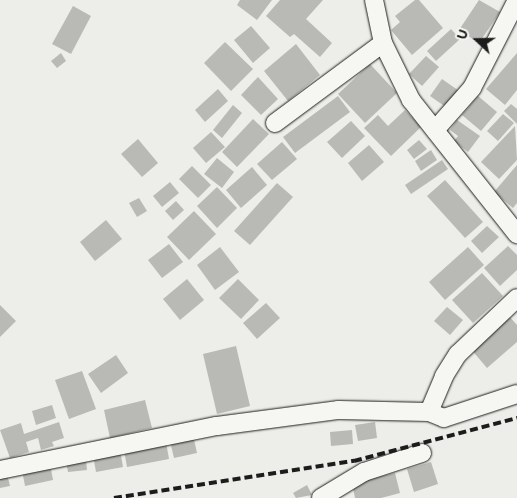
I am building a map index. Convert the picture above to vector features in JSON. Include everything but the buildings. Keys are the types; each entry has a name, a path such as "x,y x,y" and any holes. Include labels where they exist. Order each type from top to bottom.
{"street":[{"path":"374,0 383,44 411,100 517,234"},
{"path":"435,130 472,88 517,0"},
{"path":"275,123 383,44"},
{"path":"428,412 444,376 458,354 517,298"},
{"path":"0,470 217,426 339,410 428,412 444,418 517,394"},
{"path":"322,498 364,472 422,454"}],"railway":[{"path":"114,498 354,461 517,418"}]}
